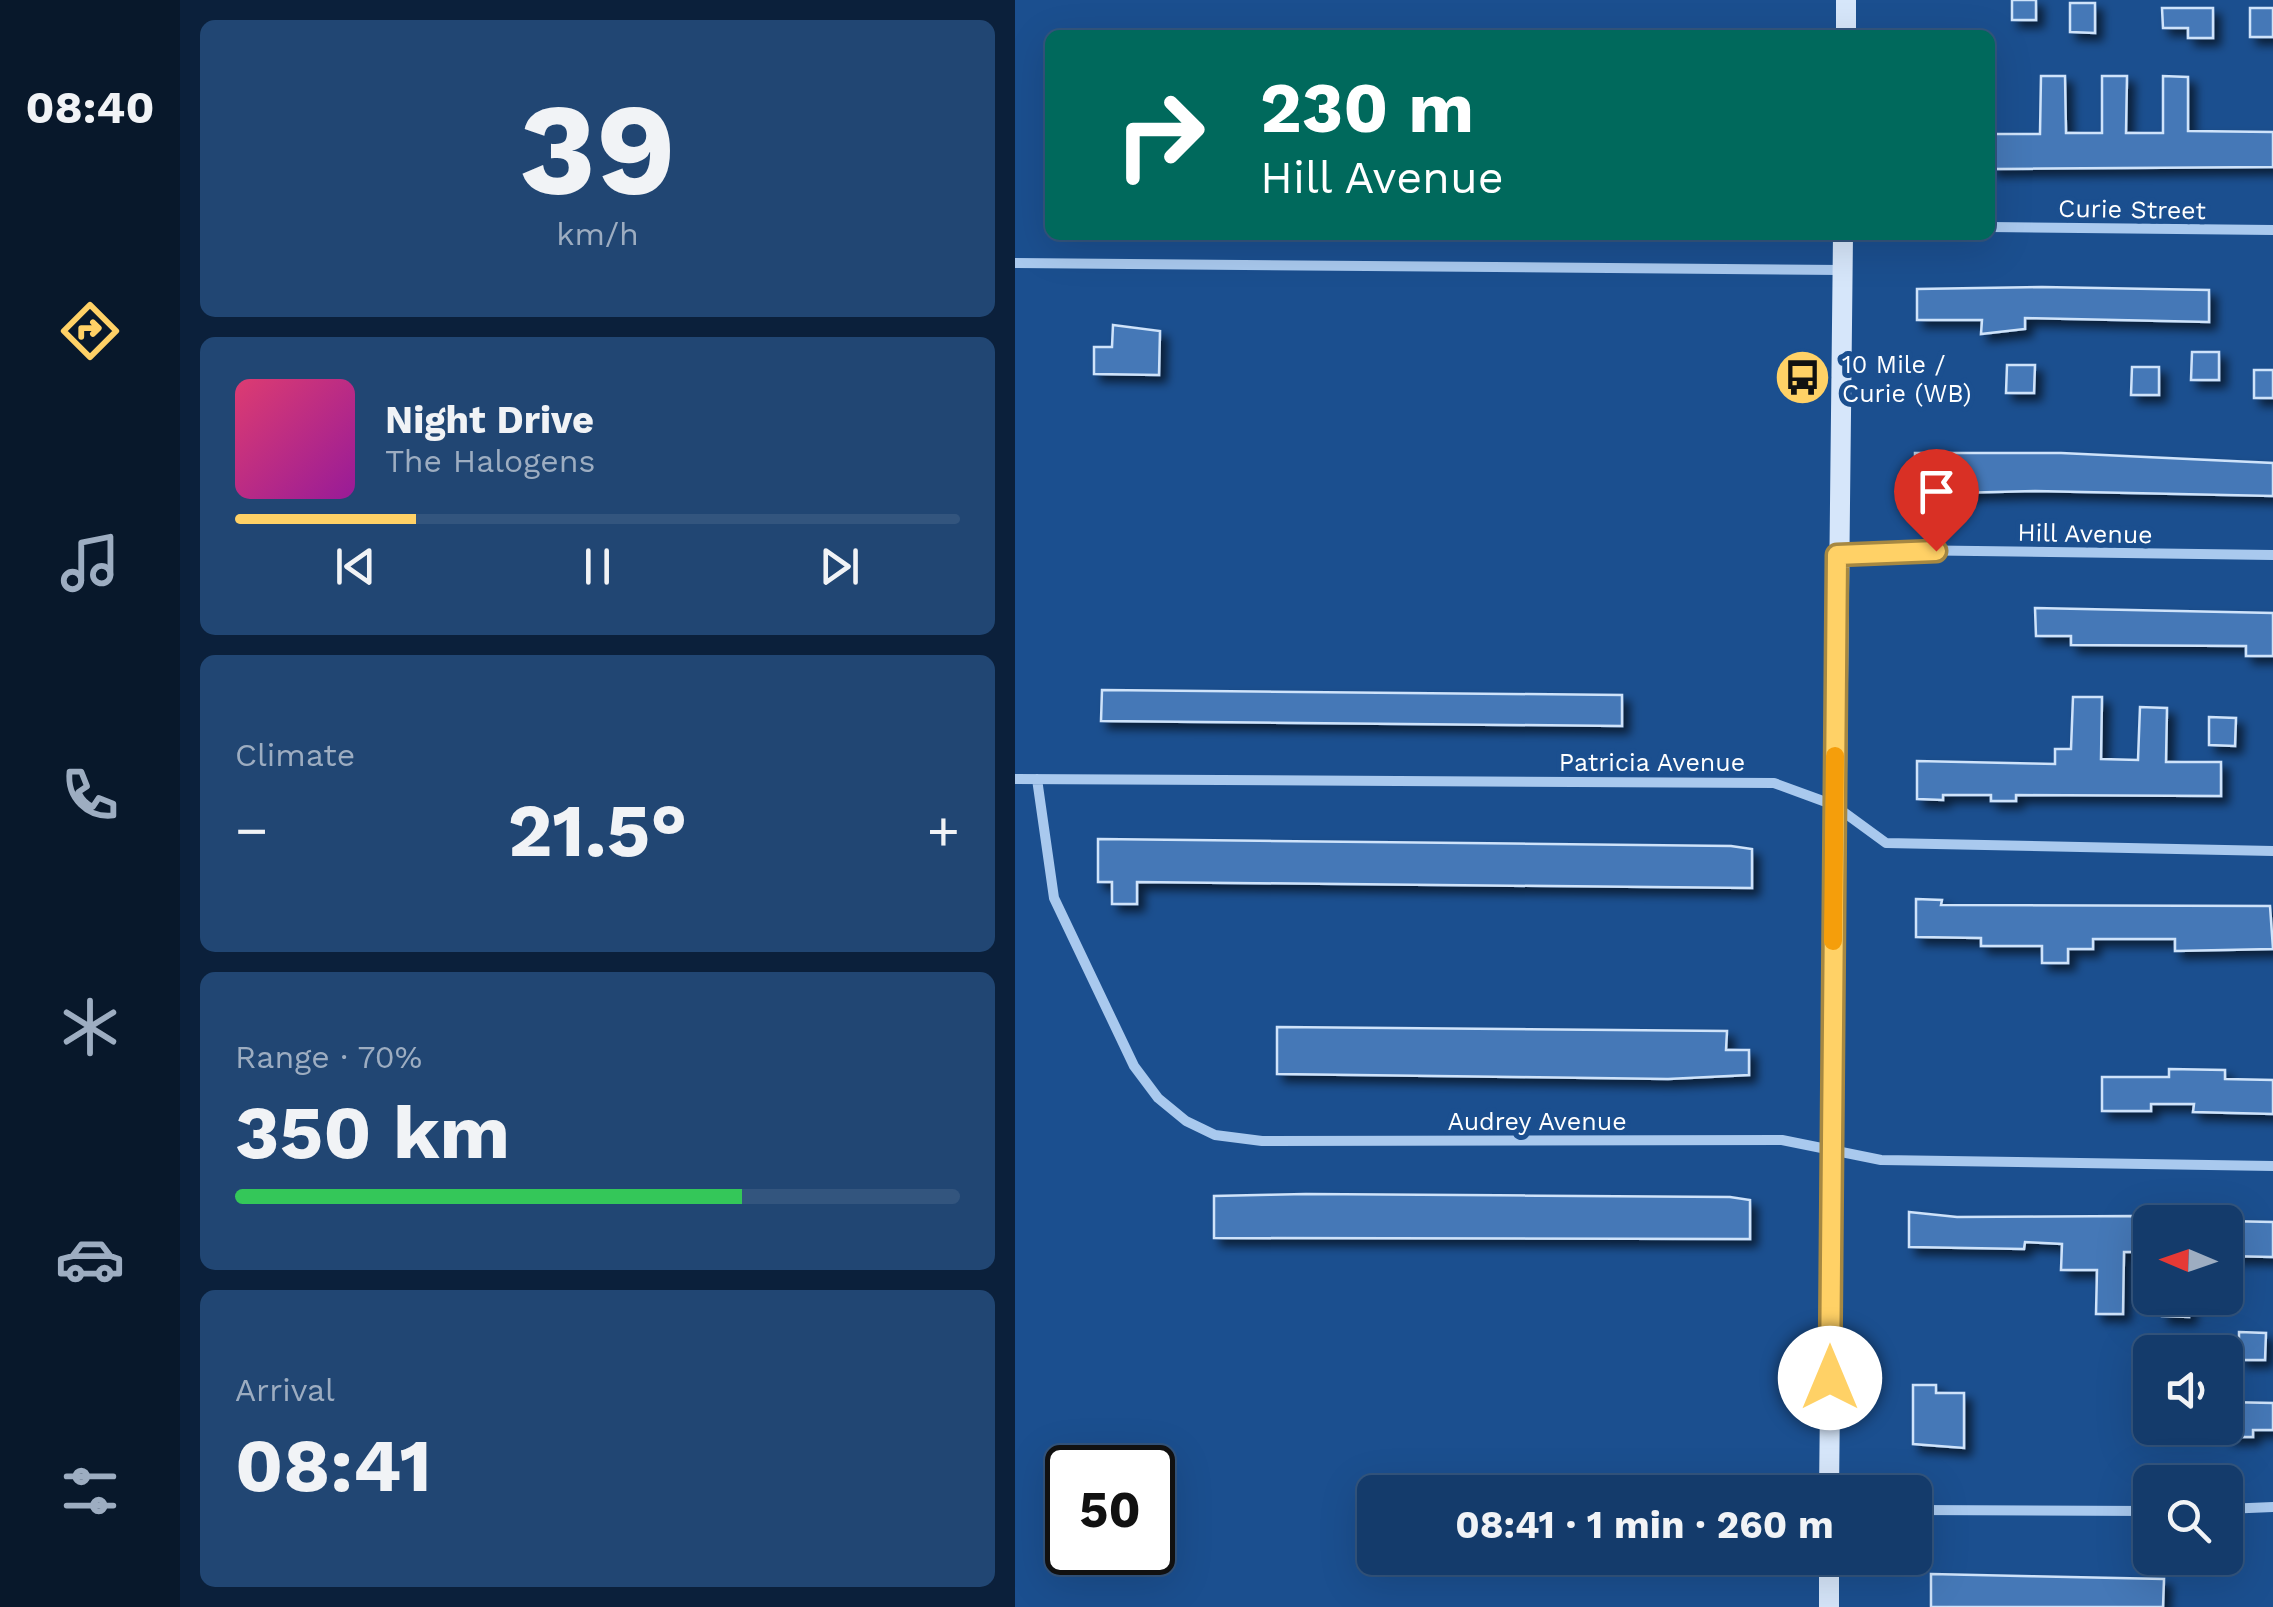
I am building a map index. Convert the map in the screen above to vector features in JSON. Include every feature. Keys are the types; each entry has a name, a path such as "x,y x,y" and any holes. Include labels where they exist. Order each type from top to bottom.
{"main road":[{"path":"1846,0 1846,30"},
{"path":"1829,1475 1843,240"},
{"path":"1829,1575 1829,1607"}],"street":[{"name":"Curie Street","path":"1995,227 2273,230"},
{"path":"1015,264 1843,270"},
{"name":"Hill Avenue","path":"1837,555 1899,550 2273,555"},
{"name":"Patricia Avenue","path":"1015,779 1774,783 1834,806 1886,843 2273,850"},
{"name":"Audrey Avenue","path":"1037,779 1047,869 1061,913 1134,1066 1158,1098 1201,1128 1262,1142 1783,1140 1881,1160 2273,1166"},
{"path":"2243,1508 2273,1507"},
{"path":"1932,1510 2133,1511"}],"building":[{"path":"2012,0 2036,0 2036,20 2012,20"},
{"path":"2070,3 2095,3 2095,33 2070,32"},
{"path":"2162,8 2213,8 2213,38 2188,38 2188,28 2163,28"},
{"path":"2250,8 2273,8 2273,37 2250,37"},
{"path":"2041,76 2065,76 2066,133 2102,133 2102,76 2127,76 2126,133 2163,133 2163,76 2188,77 2188,131 2273,132 2273,167 1995,169 1995,134 2040,134"},
{"path":"1917,289 2209,290 2209,322 2025,318 2025,329 1981,334 1982,320 1917,320"},
{"path":"1113,325 1160,331 1159,375 1094,374 1094,347 1112,347"},
{"path":"2192,352 2219,352 2219,380 2191,380"},
{"path":"2007,365 2035,365 2034,393 2006,393"},
{"path":"2132,367 2159,367 2159,395 2131,395"},
{"path":"2254,370 2273,370 2273,398 2254,398"},
{"path":"1915,453 2061,453 2273,463 2273,496 2035,491 1915,494"},
{"path":"2035,608 2273,613 2273,656 2246,656 2246,646 2071,645 2071,636 2036,636"},
{"path":"1102,690 1622,695 1622,726 1101,721"},
{"path":"2073,697 2102,697 2101,759 2138,760 2140,707 2167,708 2166,762 2221,762 2221,796 2016,795 2016,801 1991,801 1991,795 1943,795 1943,800 1917,799 1917,761 2055,764 2055,749 2071,749"},
{"path":"2209,717 2236,718 2235,746 2209,745"},
{"path":"1098,839 1731,846 1752,849 1752,888 1137,882 1137,904 1112,904 1112,882 1098,882"},
{"path":"1916,899 1942,900 1941,905 2270,906 2273,949 2175,951 2175,939 2093,939 2093,949 2068,949 2068,963 2042,963 2042,946 1981,946 1981,938 1916,937"},
{"path":"1277,1027 1727,1031 1726,1050 1749,1050 1749,1075 1668,1079 1277,1074"},
{"path":"2169,1069 2225,1070 2225,1079 2273,1080 2273,1114 2193,1112 2194,1104 2151,1104 2151,1111 2102,1111 2102,1077 2169,1077"},
{"path":"1214,1196 1730,1197 1750,1200 1750,1239 1214,1238"},
{"path":"1909,1212 1957,1217 2133,1216 2133,1252 2124,1252 2123,1314 2096,1314 2097,1270 2061,1270 2062,1244 2025,1242 2024,1249 1909,1247"},
{"path":"2243,1221 2273,1222 2273,1257 2243,1256"},
{"path":"2266,1333 2265,1360 2243,1360 2243,1335 2239,1335"},
{"path":"1913,1385 1936,1385 1936,1393 1964,1393 1964,1448 1913,1444"},
{"path":"2243,1402 2273,1403 2273,1430 2253,1430 2253,1437 2243,1437"},
{"path":"1932,1574 2164,1579 2163,1607 1931,1607"}],"slow traffic":[{"path":"1833,941 1835,756"}],"place":[{"name":"10 Mile / Curie (WB)","path":"1803,378"}],"route":[{"path":"1830,1378 1837,555 1936,551"}]}
